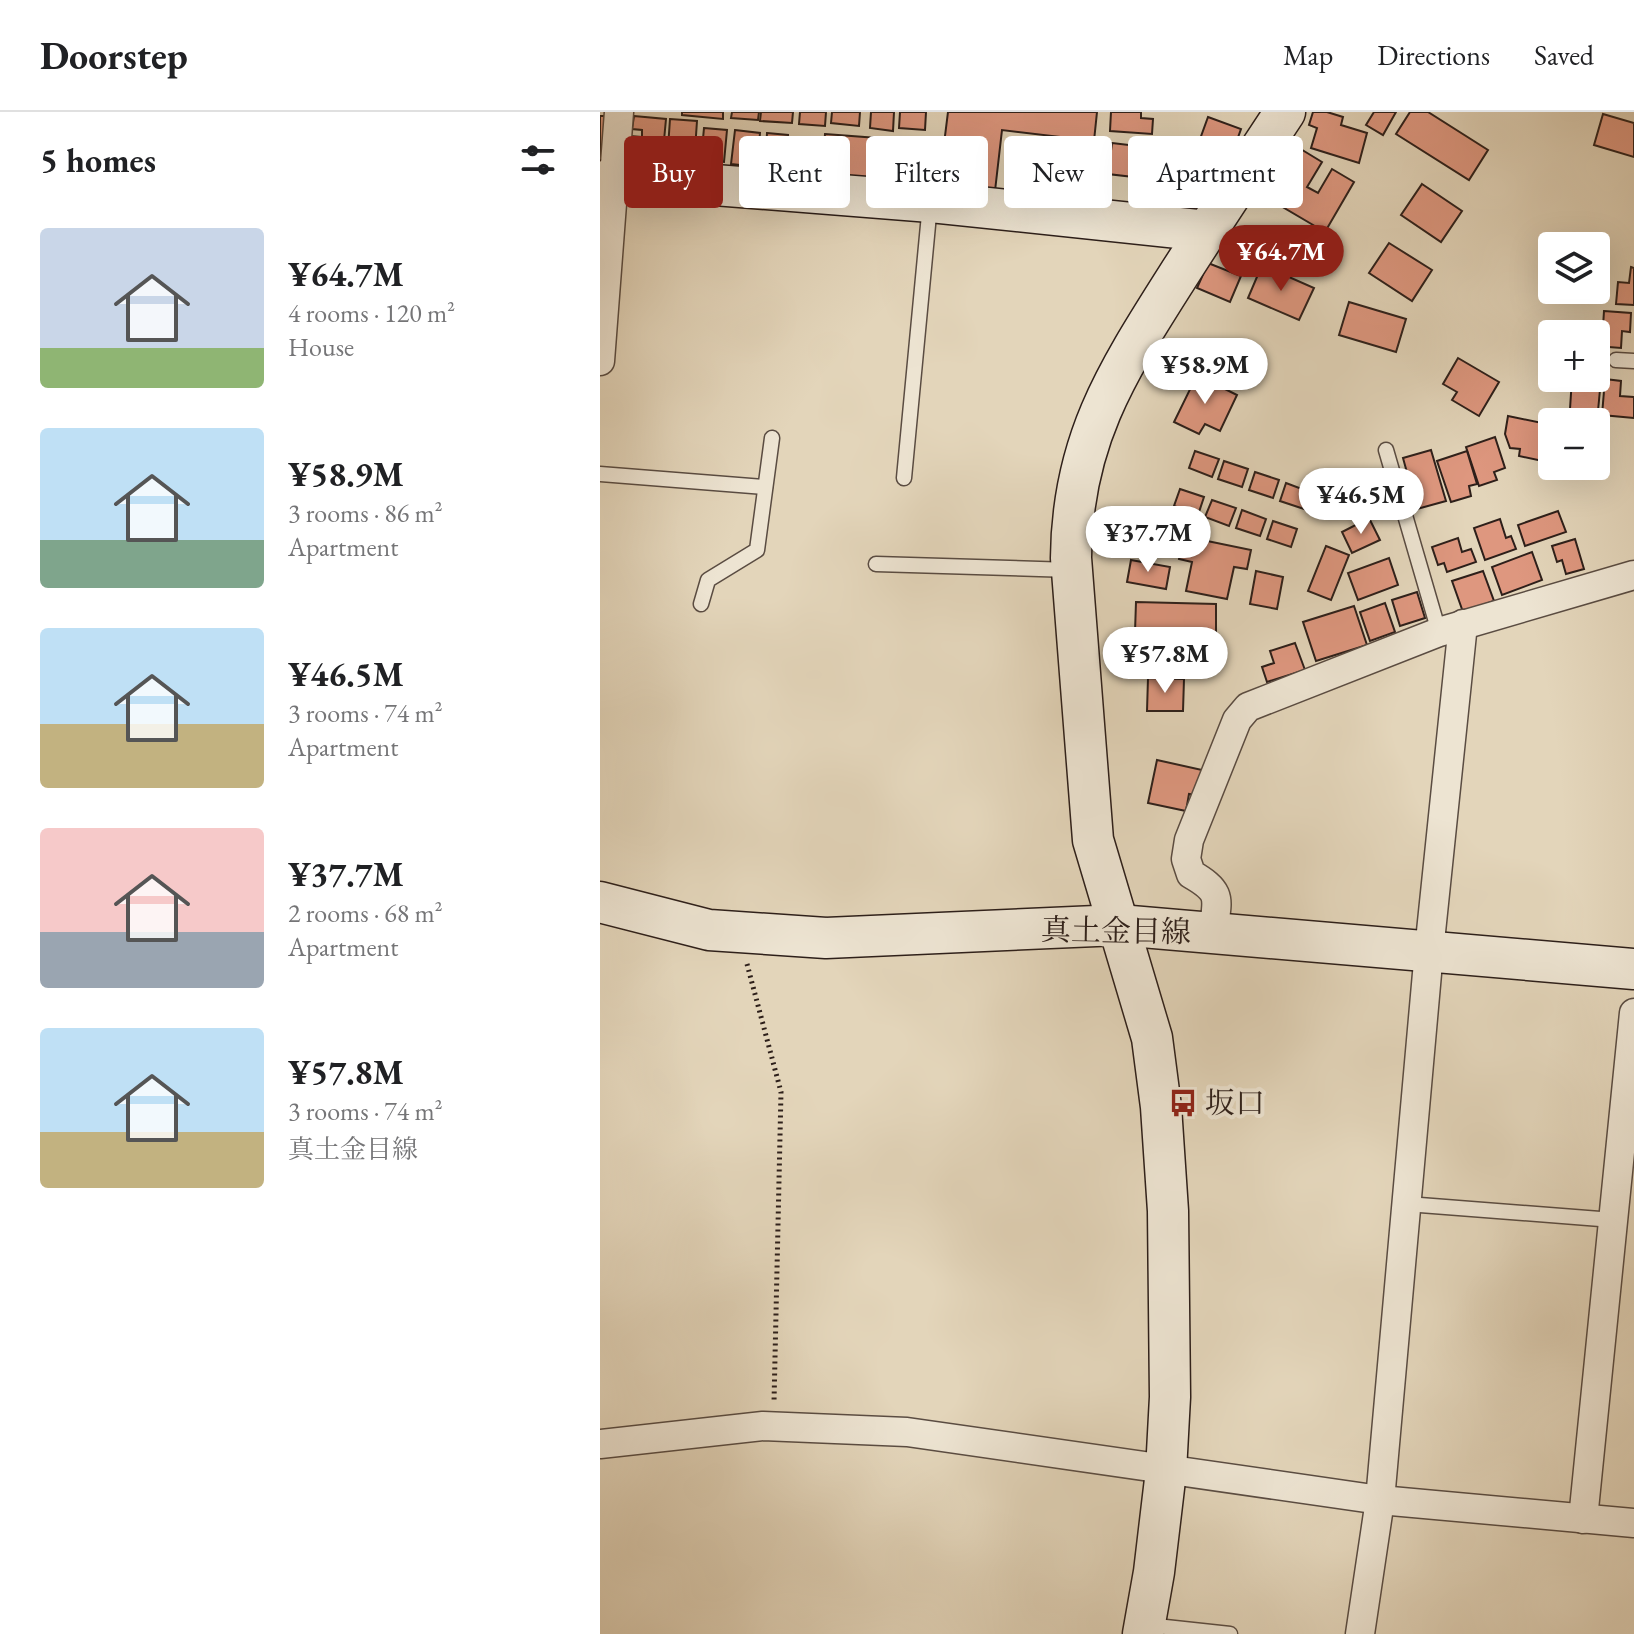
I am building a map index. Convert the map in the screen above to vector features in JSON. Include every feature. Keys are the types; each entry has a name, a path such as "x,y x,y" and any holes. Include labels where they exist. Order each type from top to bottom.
{"street":[{"path":"600,361 606,176 619,112"},
{"path":"1144,1630 1166,1471 1170,1397 1168,1211 1161,1107 1152,1038 1093,840 1071,530 1076,482 1090,434 1122,364 1279,115"},
{"path":"606,176 866,197"},
{"path":"988,208 1207,231"},
{"path":"1213,933 1217,899 1210,885 1191,874 1186,859 1189,840 1237,720 1248,707 1451,628 1634,575"},
{"path":"1360,1634 1380,1500 1407,1204 1429,951 1451,628"},
{"name":"真土金目線","path":"600,902 709,930 826,938 1119,925 1634,969"},
{"path":"1583,1519 1634,1013"},
{"path":"600,1444 774,1427 907,1432 1380,1500 1634,1523"}],"lane":[{"path":"904,478 930,208"},
{"path":"1616,360 1634,361"},
{"path":"701,604 708,580 757,550 772,438"},
{"path":"1386,450 1451,628"},
{"path":"600,474 765,487"},
{"path":"876,564 1072,570"},
{"path":"1407,1204 1613,1220"},
{"path":"1144,1630 1230,1634"}],"path":[{"path":"739,932 781,1092 774,1427"}],"building":[{"path":"682,112 723,112 723,119 682,115"},
{"path":"732,112 759,112 758,120 731,118"},
{"path":"761,112 793,112 792,123 760,121"},
{"path":"800,112 826,112 825,126 799,124"},
{"path":"832,112 860,112 859,126 831,123"},
{"path":"871,112 894,112 893,131 870,128"},
{"path":"900,112 926,112 925,130 899,128"},
{"path":"948,112 1097,112 1095,136 1052,136 1002,130 995,191 988,190 988,136 945,136"},
{"path":"1111,112 1141,112 1141,118 1153,119 1152,134 1110,131"},
{"path":"1313,112 1343,117 1341,125 1367,133 1359,163 1311,148 1317,128 1309,125"},
{"path":"1374,112 1396,112 1383,135 1366,125"},
{"path":"1410,112 1428,112 1488,150 1469,180 1396,134"},
{"path":"1603,114 1634,123 1634,157 1594,145"},
{"path":"600,116 607,116 603,161 600,161"},
{"path":"634,116 666,119 664,136 642,136 642,130 632,129"},
{"path":"1208,117 1241,129 1238,136 1201,136"},
{"path":"670,119 697,121 696,136 669,136"},
{"path":"704,128 727,130 724,162 723,136 703,136"},
{"path":"735,130 760,133 760,136 739,136 739,165 731,164"},
{"path":"767,133 788,135 788,136 767,136"},
{"path":"825,134 866,137 866,178 850,177 850,136"},
{"path":"1112,143 1128,145 1128,176 1112,174"},
{"path":"1303,150 1322,162 1307,187 1318,193 1332,169 1354,182 1325,232 1284,208 1303,208"},
{"path":"1422,184 1462,211 1441,242 1401,215"},
{"path":"1165,208 1200,208 1200,214 1165,213"},
{"path":"1389,243 1432,270 1412,301 1369,273"},
{"path":"1208,263 1241,276 1230,302 1197,288"},
{"path":"1262,265 1314,288 1299,320 1248,298"},
{"path":"1631,267 1634,268 1634,305 1616,304 1618,282 1629,283"},
{"path":"1349,302 1406,319 1396,352 1339,335"},
{"path":"1604,311 1631,313 1630,332 1622,331 1621,348 1610,347 1610,320 1603,320"},
{"path":"1458,358 1499,382 1479,416 1452,400 1457,392 1443,384"},
{"path":"1197,375 1237,395 1220,431 1205,424 1199,434 1174,422"},
{"path":"1610,380 1621,381 1620,396 1634,397 1634,418 1610,416 1610,408 1603,408 1604,392 1610,392"},
{"path":"1571,392 1600,392 1598,408 1570,408"},
{"path":"1508,416 1538,422 1538,460 1519,456 1520,449 1510,448 1505,434"},
{"path":"1495,437 1505,468 1494,472 1497,480 1479,486 1466,447"},
{"path":"1431,450 1446,501 1417,509 1403,458"},
{"path":"1195,451 1219,459 1212,477 1189,468"},
{"path":"1467,451 1477,484 1469,486 1471,496 1451,502 1437,461"},
{"path":"1224,461 1248,469 1242,487 1218,479"},
{"path":"1255,472 1279,480 1273,498 1249,490"},
{"path":"1286,483 1310,492 1304,509 1280,501"},
{"path":"1180,489 1204,497 1198,515 1174,506"},
{"path":"1212,500 1236,508 1229,526 1205,517"},
{"path":"1242,510 1266,519 1260,536 1236,528"},
{"path":"1558,511 1566,532 1525,546 1518,525"},
{"path":"1369,518 1380,540 1352,553 1342,532"},
{"path":"1500,519 1506,538 1511,536 1516,549 1485,560 1474,528"},
{"path":"1273,521 1297,529 1291,547 1267,539"},
{"path":"1183,536 1251,550 1247,569 1234,567 1227,599 1186,591 1192,562 1179,559"},
{"path":"1458,538 1462,552 1471,549 1476,562 1447,572 1444,563 1438,565 1432,547"},
{"path":"1575,539 1584,569 1566,574 1562,560 1557,562 1552,546"},
{"path":"1326,546 1349,555 1331,600 1308,591"},
{"path":"1532,552 1542,580 1502,595 1492,567"},
{"path":"1389,558 1398,585 1358,600 1348,573"},
{"path":"1131,560 1170,567 1166,589 1127,582"},
{"path":"1256,571 1283,577 1277,609 1250,604"},
{"path":"1483,571 1494,601 1463,612 1452,581"},
{"path":"1417,592 1425,618 1400,626 1392,600"},
{"path":"1136,602 1216,604 1216,635 1135,632"},
{"path":"1385,603 1395,632 1370,641 1360,612"},
{"path":"1354,606 1367,645 1316,661 1303,622"},
{"path":"1295,643 1305,670 1267,682 1262,667 1274,663 1270,651"},
{"path":"1148,678 1184,679 1183,711 1147,711"},
{"path":"1157,760 1202,770 1196,795 1189,794 1186,811 1148,803"}],"place":[{"name":"坂口","path":"1183,1103"}]}
